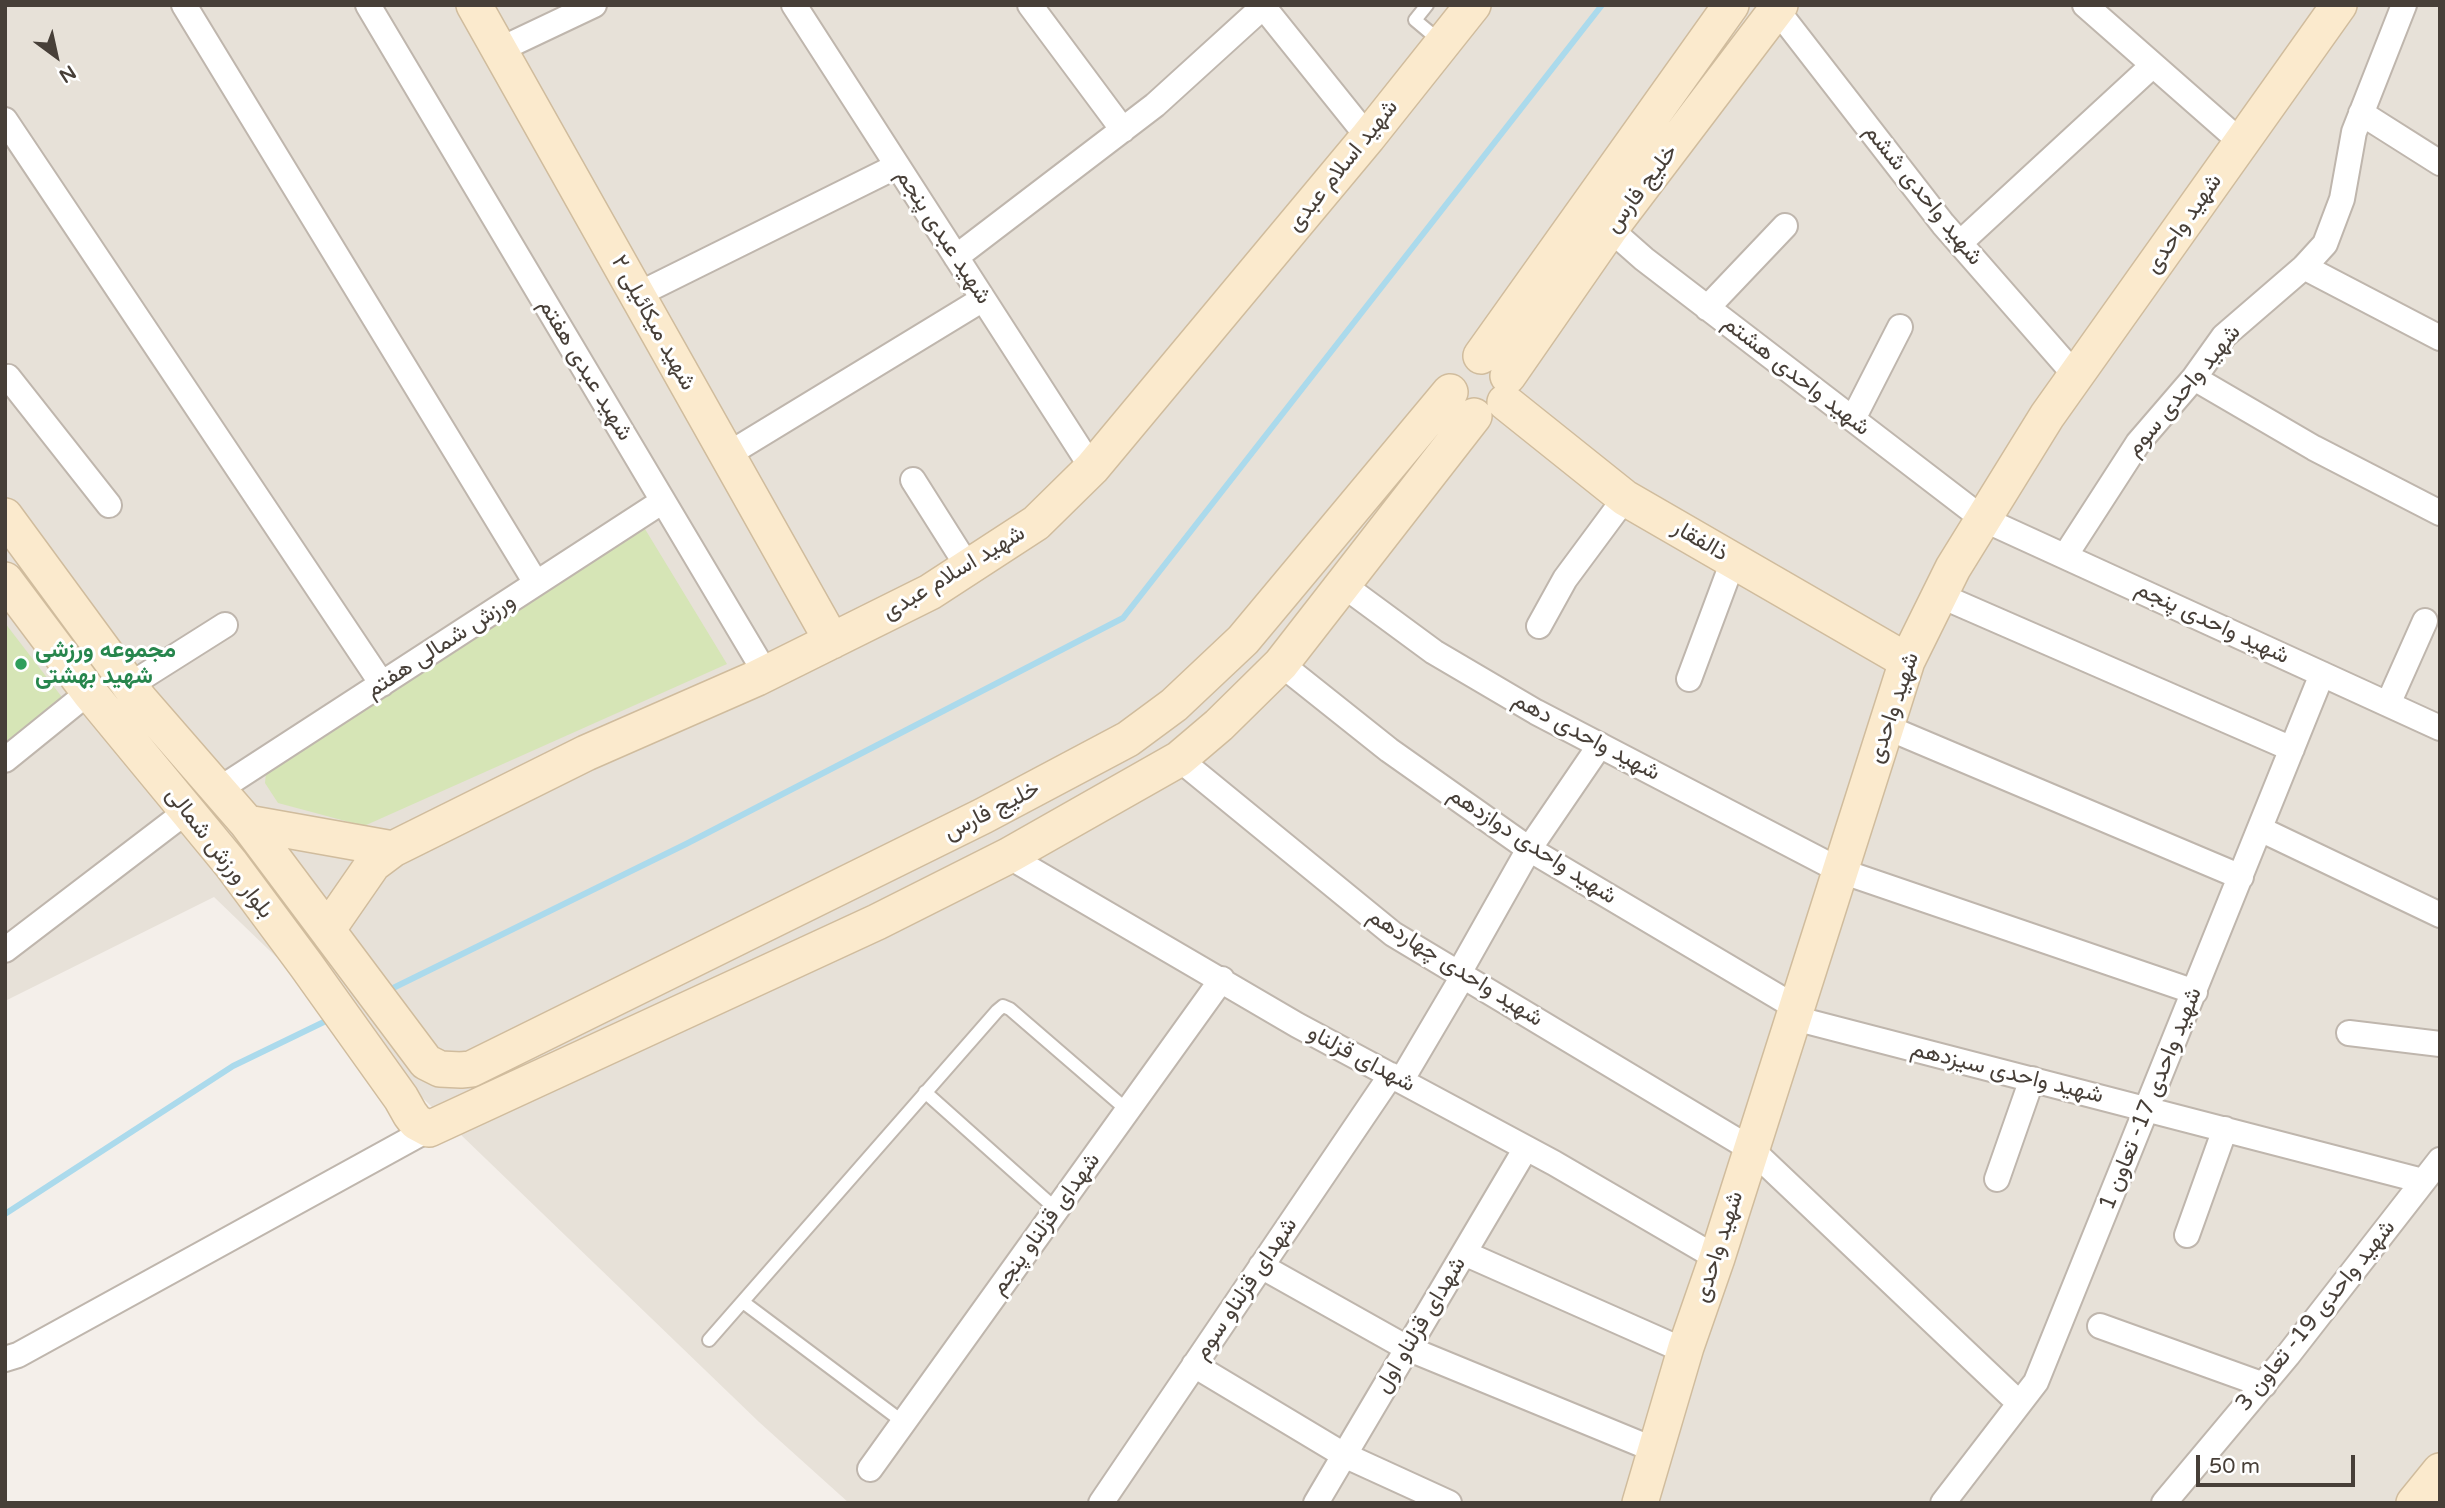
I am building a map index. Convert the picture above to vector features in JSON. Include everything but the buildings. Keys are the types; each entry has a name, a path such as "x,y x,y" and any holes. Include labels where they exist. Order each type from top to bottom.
{"main road":[{"name":"شهید میکائیلی ۲","path":"474,5 832,641"},
{"name":"شهید اسلام عبدی","path":"329,931 373,864 393,849 586,753 766,674 930,592 1036,523 1092,468 1368,137 1473,5"},
{"name":"خلیج فارس","path":"1481,356 1731,5"},
{"name":"شهید واحدی","path":"1640,1503 1685,1351 1796,1013 1907,661 1953,568 2047,416 2339,5"},
{"name":"خلیج فارس","path":"1507,389 1610,229 1778,8"},
{"path":"1481,356 1498,362 1507,389 1492,414 1474,416 1458,408 1450,392 1449,383 1456,367 1463,360 1481,356"},
{"name":"ذالفقار","path":"1507,389 1625,498 1907,661"},
{"name":"خلیج فارس","path":"426,1062 440,1069 471,1069 1060,777 1128,739 1174,705 1243,640 1450,392"},
{"path":"429,1129 877,922 1008,856 1179,759 1219,725 1281,664 1474,416"},
{"name":"بلوار ورزش شمالی","path":"5,516 124,678 247,823 426,1062"},
{"name":"بلوار ورزش شمالی","path":"5,580 89,692 231,864 416,1122 429,1129"},
{"path":"89,692 124,678"},
{"path":"247,823 393,849"},
{"path":"519,1045 536,1079"},
{"path":"2414,1503 2440,1471"}],"street":[{"path":"184,5 536,583"},
{"name":"شهید عبدی هفتم","path":"368,5 766,674"},
{"path":"499,50 594,5"},
{"name":"شهید عبدی پنجم","path":"794,5 1092,468"},
{"path":"1030,5 1123,130"},
{"path":"2085,5 2242,143"},
{"name":"شهید واحدی سوم","path":"2065,556 2138,443 2194,378 2224,337 2304,267 2325,244 2342,199 2354,132 2404,5"},
{"path":"956,257 1155,105 1264,6 1368,137"},
{"name":"شهید واحدی ششم","path":"1778,8 1961,243 2076,376"},
{"path":"1961,243 2153,65"},
{"path":"2361,113 2440,163"},
{"path":"5,120 382,684"},
{"path":"637,295 897,166"},
{"path":"1707,308 1786,226"},
{"name":"شهید واحدی هشتم","path":"1610,229 1643,259 1983,519"},
{"path":"2304,267 2440,338"},
{"path":"727,455 983,299"},
{"path":"1853,419 1900,327"},
{"path":"5,379 8,377 108,505"},
{"path":"2194,378 2314,448 2440,513"},
{"path":"913,480 968,567"},
{"path":"1539,626 1565,579 1625,498"},
{"name":"ورزش شمالی هفتم","path":"218,790 663,501"},
{"name":"شهید واحدی پنجم","path":"1983,519 2440,728"},
{"path":"1689,678 1733,561"},
{"name":"شهید واحدی دهم","path":"1343,585 1434,652 1536,712 1841,871 2195,992"},
{"path":"1939,595 2292,749"},
{"path":"2388,704 2425,621"},
{"path":"124,678 225,625"},
{"name":"شهید واحدی دوازدهم","path":"1281,664 1389,750 1529,849 1796,1013"},
{"name":"شهید واحدی 17- تعاون 1","path":"1943,1503 2036,1382 2322,674"},
{"path":"5,760 89,692"},
{"path":"1886,727 2241,877"},
{"name":"شهدای قزلناو سوم","path":"1101,1503 1261,1266 1396,1078 1461,975 1529,849 1600,746"},
{"name":"شهید واحدی چهاردهم","path":"1179,759 1393,934 1751,1149 2019,1403"},
{"path":"5,950 187,811"},
{"path":"2260,830 2440,915"},
{"name":"شهدای قزلناو","path":"1008,856 1297,1025 1526,1148 1717,1258"},
{"name":"شهدای قزلناو پنجم","path":"870,1469 1222,979"},
{"name":"شهید واحدی سیزدهم","path":"1796,1013 2032,1079 2423,1181"},
{"path":"2349,1033 2440,1044"},
{"path":"1997,1179 2032,1079"},
{"path":"5,1359 18,1355 429,1129"},
{"path":"2187,1236 2225,1129"},
{"name":"شهدای قزلناو اول","path":"1316,1503 1526,1148"},
{"name":"شهید واحدی 19- تعاون 3","path":"2164,1503 2264,1385 2440,1160"},
{"path":"1464,1253 1685,1351"},
{"path":"1261,1266 1407,1348 1656,1450"},
{"path":"2100,1326 2264,1385"},
{"path":"1194,1365 1344,1455 1449,1503"}],"lane":[{"path":"1427,5 1415,20 1443,43"},
{"path":"709,1340 1003,1006 1010,1009 1127,1110"},
{"path":"925,1092 1056,1209"},
{"path":"743,1302 903,1422"}],"shaded area":[{"path":"5,5 2440,5 2440,1503 849,1503 759,1422 214,897 5,1001"}],"green space":[{"path":"645,529 727,664 364,826 278,803 265,783 267,762"},
{"name":"مجموعه ورزشی شهید بهشتی","path":"5,623 68,705 5,754"}],"waterway":[{"path":"387,991 686,844 1123,618 1602,5"},
{"path":"5,1214 233,1066 330,1019"}],"place":[{"name":"مجموعه ورزشی شهید بهشتی","path":"21,664"}]}
